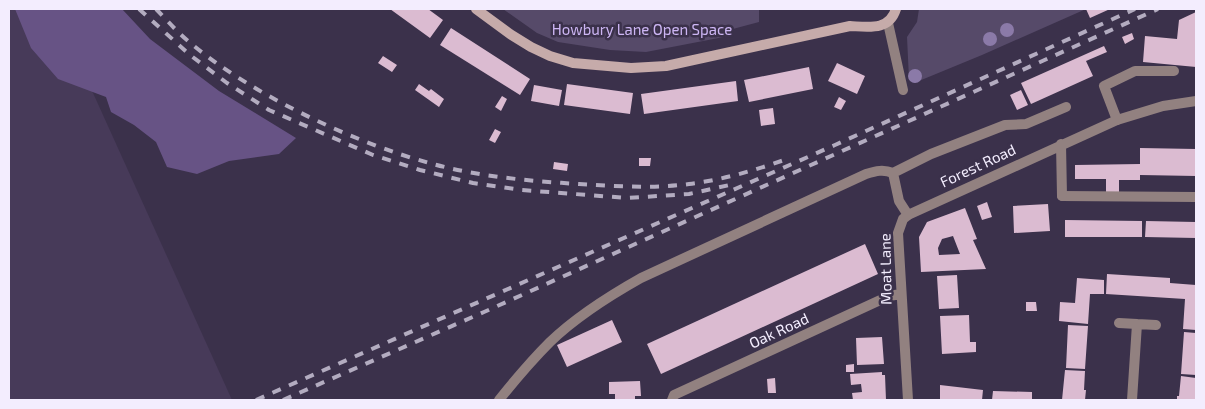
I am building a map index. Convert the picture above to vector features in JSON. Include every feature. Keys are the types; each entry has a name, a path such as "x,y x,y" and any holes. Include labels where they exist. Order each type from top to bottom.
{"street":[{"path":"476,9 530,47 550,56 573,63 631,68 666,66 850,26 877,27 888,23 896,9"},
{"path":"888,23 903,90"},
{"path":"1117,120 1104,86 1135,71 1174,71"},
{"name":"Forest Road","path":"908,214 1117,120 1163,106 1196,101"},
{"path":"499,400 551,341 591,308 642,278 866,174 880,170 893,173 931,154 1006,125 1026,124 1066,107"},
{"path":"1061,144 1062,196 1196,197"},
{"path":"893,173 899,201 908,214"},
{"name":"Moat Lane","path":"908,214 902,219 898,233 908,400"},
{"name":"Oak Road","path":"672,400 674,395 890,296 901,294"},
{"path":"1119,324 1156,325"},
{"path":"1132,400 1137,324"}],"shaded area":[{"path":"9,9 55,9 232,400 9,400"},
{"path":"15,9 122,9 150,39 219,91 296,138 279,154 229,161 197,174 167,167 156,142 134,125 111,112 106,97 58,79 31,48"}],"green space":[{"name":"Howbury Lane Open Space","path":"503,9 759,9 759,22 729,30 729,36 646,52 610,50 558,42 537,33"},
{"path":"919,9 1086,9 914,83 909,79 907,37 917,22"}],"building":[{"path":"390,9 428,9 443,20 430,38"},
{"path":"1086,9 1110,9 1090,18"},
{"path":"1196,12 1196,67 1143,62 1145,36 1177,39 1179,20"},
{"path":"451,28 530,79 520,95 440,45"},
{"path":"1132,33 1134,39 1125,44 1122,37"},
{"path":"1104,46 1107,52 1086,61 1093,76 1031,104 1021,83"},
{"path":"383,56 397,65 392,72 378,63"},
{"path":"837,63 865,76 857,94 828,81"},
{"path":"809,67 813,89 749,102 744,80"},
{"path":"736,81 738,101 644,114 641,94"},
{"path":"419,84 429,91 431,89 444,99 439,107 415,90"},
{"path":"567,84 633,93 630,114 564,105"},
{"path":"534,85 562,90 559,106 531,101"},
{"path":"1021,90 1028,105 1017,110 1010,95"},
{"path":"502,96 507,99 501,111 495,107"},
{"path":"839,97 846,101 841,110 834,107"},
{"path":"773,108 775,124 761,126 759,110"},
{"path":"495,129 501,132 495,143 489,140"},
{"path":"1140,148 1196,149 1196,176 1140,175 1140,180 1119,180 1119,192 1106,192 1106,179 1075,179 1075,165 1140,164"},
{"path":"639,158 651,158 650,166 639,166"},
{"path":"554,162 568,164 567,171 553,169"},
{"path":"987,202 992,217 982,220 977,206"},
{"path":"1048,204 1050,231 1014,233 1013,206"},
{"path":"965,208 977,239 973,240 986,269 921,272 919,237 927,222","holes":["953,236 960,254 939,255 938,248 942,239"]},
{"path":"1065,220 1142,221 1142,237 1065,237"},
{"path":"1146,221 1196,222 1196,238 1145,237"},
{"path":"865,244 878,274 661,374 647,344"},
{"path":"1107,274 1170,278 1170,283 1196,285 1196,330 1183,329 1185,299 1106,294"},
{"path":"957,275 959,308 939,309 937,276"},
{"path":"1077,278 1104,280 1104,294 1090,294 1088,324 1059,321 1060,302 1075,303"},
{"path":"1026,302 1036,302 1037,311 1026,311"},
{"path":"969,315 970,342 976,342 976,352 942,354 940,316"},
{"path":"612,320 622,342 567,367 557,345"},
{"path":"1068,325 1088,326 1085,369 1066,368"},
{"path":"1184,332 1196,333 1196,375 1181,374"},
{"path":"882,337 884,364 857,365 856,338"},
{"path":"854,364 854,372 846,372 846,365"},
{"path":"1065,370 1085,371 1085,400 1062,400"},
{"path":"882,372 882,375 885,375 886,400 853,400 852,393 862,392 861,384 851,385 850,374"},
{"path":"1181,376 1196,378 1196,400 1177,400"},
{"path":"775,378 776,393 768,393 767,379"},
{"path":"640,381 641,396 635,396 635,400 615,400 615,394 609,394 609,382"},
{"path":"940,385 983,390 982,400 940,400"},
{"path":"993,391 1032,392 1032,400 992,400"}],"railway":[{"path":"139,9 190,55 227,83 269,110 373,155 420,170 473,183 522,190 627,198 689,194 734,184"},
{"path":"156,9 184,37 213,61 272,98 337,130 402,155 433,164 506,178 647,187 714,180 751,171 787,159"},
{"path":"256,400 835,145 1135,9"},
{"path":"283,400 484,312 1158,9"}]}
